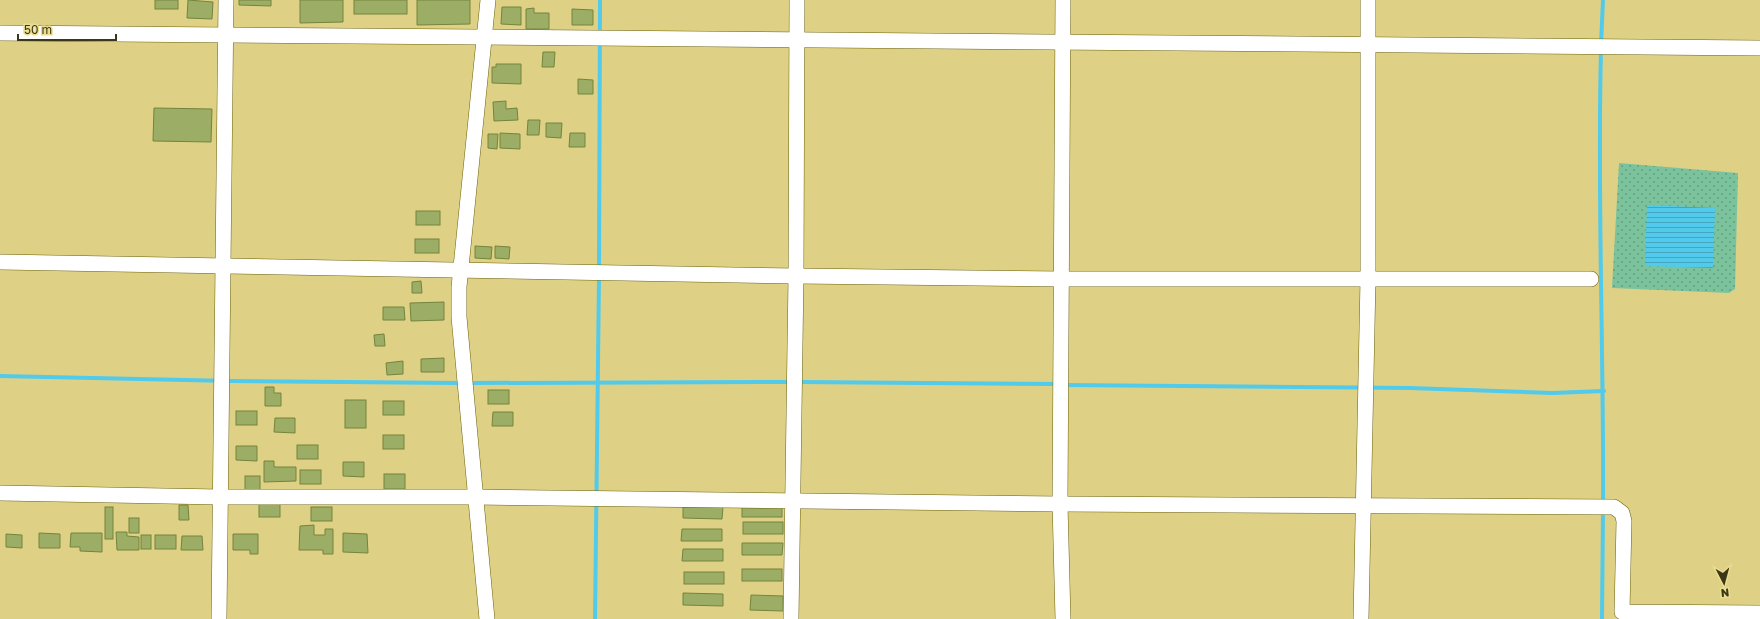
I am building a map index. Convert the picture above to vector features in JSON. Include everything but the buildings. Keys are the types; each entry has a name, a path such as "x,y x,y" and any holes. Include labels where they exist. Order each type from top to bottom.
{"street":[{"path":"219,619 224,36 226,0"},
{"path":"487,619 459,317 461,270 488,0"},
{"path":"791,619 796,276 797,0"},
{"path":"1063,0 1060,504 1063,619"},
{"path":"1361,619 1362,505 1368,279 1368,0"},
{"path":"0,33 1760,48"},
{"path":"0,262 796,276 1062,279 1591,279"},
{"path":"0,493 220,498 475,497 1060,504 1614,506 1622,512 1624,521 1622,612 1760,613"}],"green space":[{"path":"1619,163 1738,173 1735,289 1729,293 1612,288"}],"water":[{"path":"1647,205 1715,208 1713,268 1645,266"}],"waterway":[{"path":"599,270 600,0"},
{"path":"1601,44 1603,0"},
{"path":"1601,50 1600,220 1603,503"},
{"path":"595,619 599,276"},
{"path":"0,376 231,381 461,383"},
{"path":"468,383 791,382"},
{"path":"798,382 1057,384"},
{"path":"1064,385 1410,388 1552,393 1604,391"},
{"path":"1602,619 1603,510"}]}
